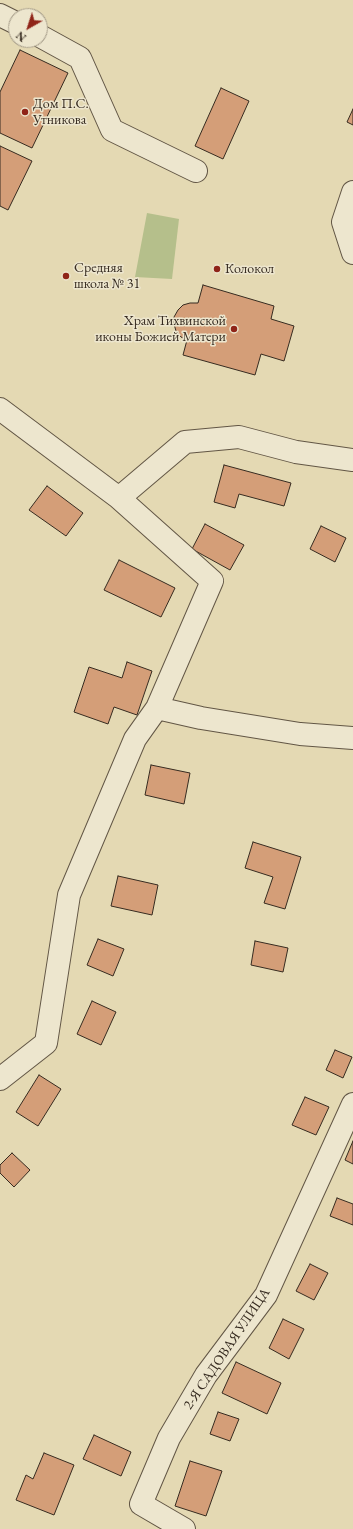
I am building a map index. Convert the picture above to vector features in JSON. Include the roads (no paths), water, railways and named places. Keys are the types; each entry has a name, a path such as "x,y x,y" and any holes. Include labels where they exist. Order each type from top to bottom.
{"street":[{"path":"48,40 80,58 112,130 196,171"},
{"path":"353,192 343,222 353,253"},
{"path":"0,409 119,498 212,581 157,708 135,739 69,896 46,1043 0,1079"},
{"path":"119,498 185,442 239,437 296,452 353,460"},
{"path":"157,708 201,718 300,734 353,738"},
{"name":"2-Я САДОВАЯ УЛИЦА","path":"184,1529 141,1504 169,1438 206,1375 266,1296 353,1104"}],"place":[{"name":"Дом П.С. Утникова","path":"25,112"},
{"name":"Колокол","path":"217,269"},
{"name":"Средняя школа № 31","path":"66,276"},
{"name":"Храм Тихвинской иконы Божией Матери","path":"234,329"}]}
